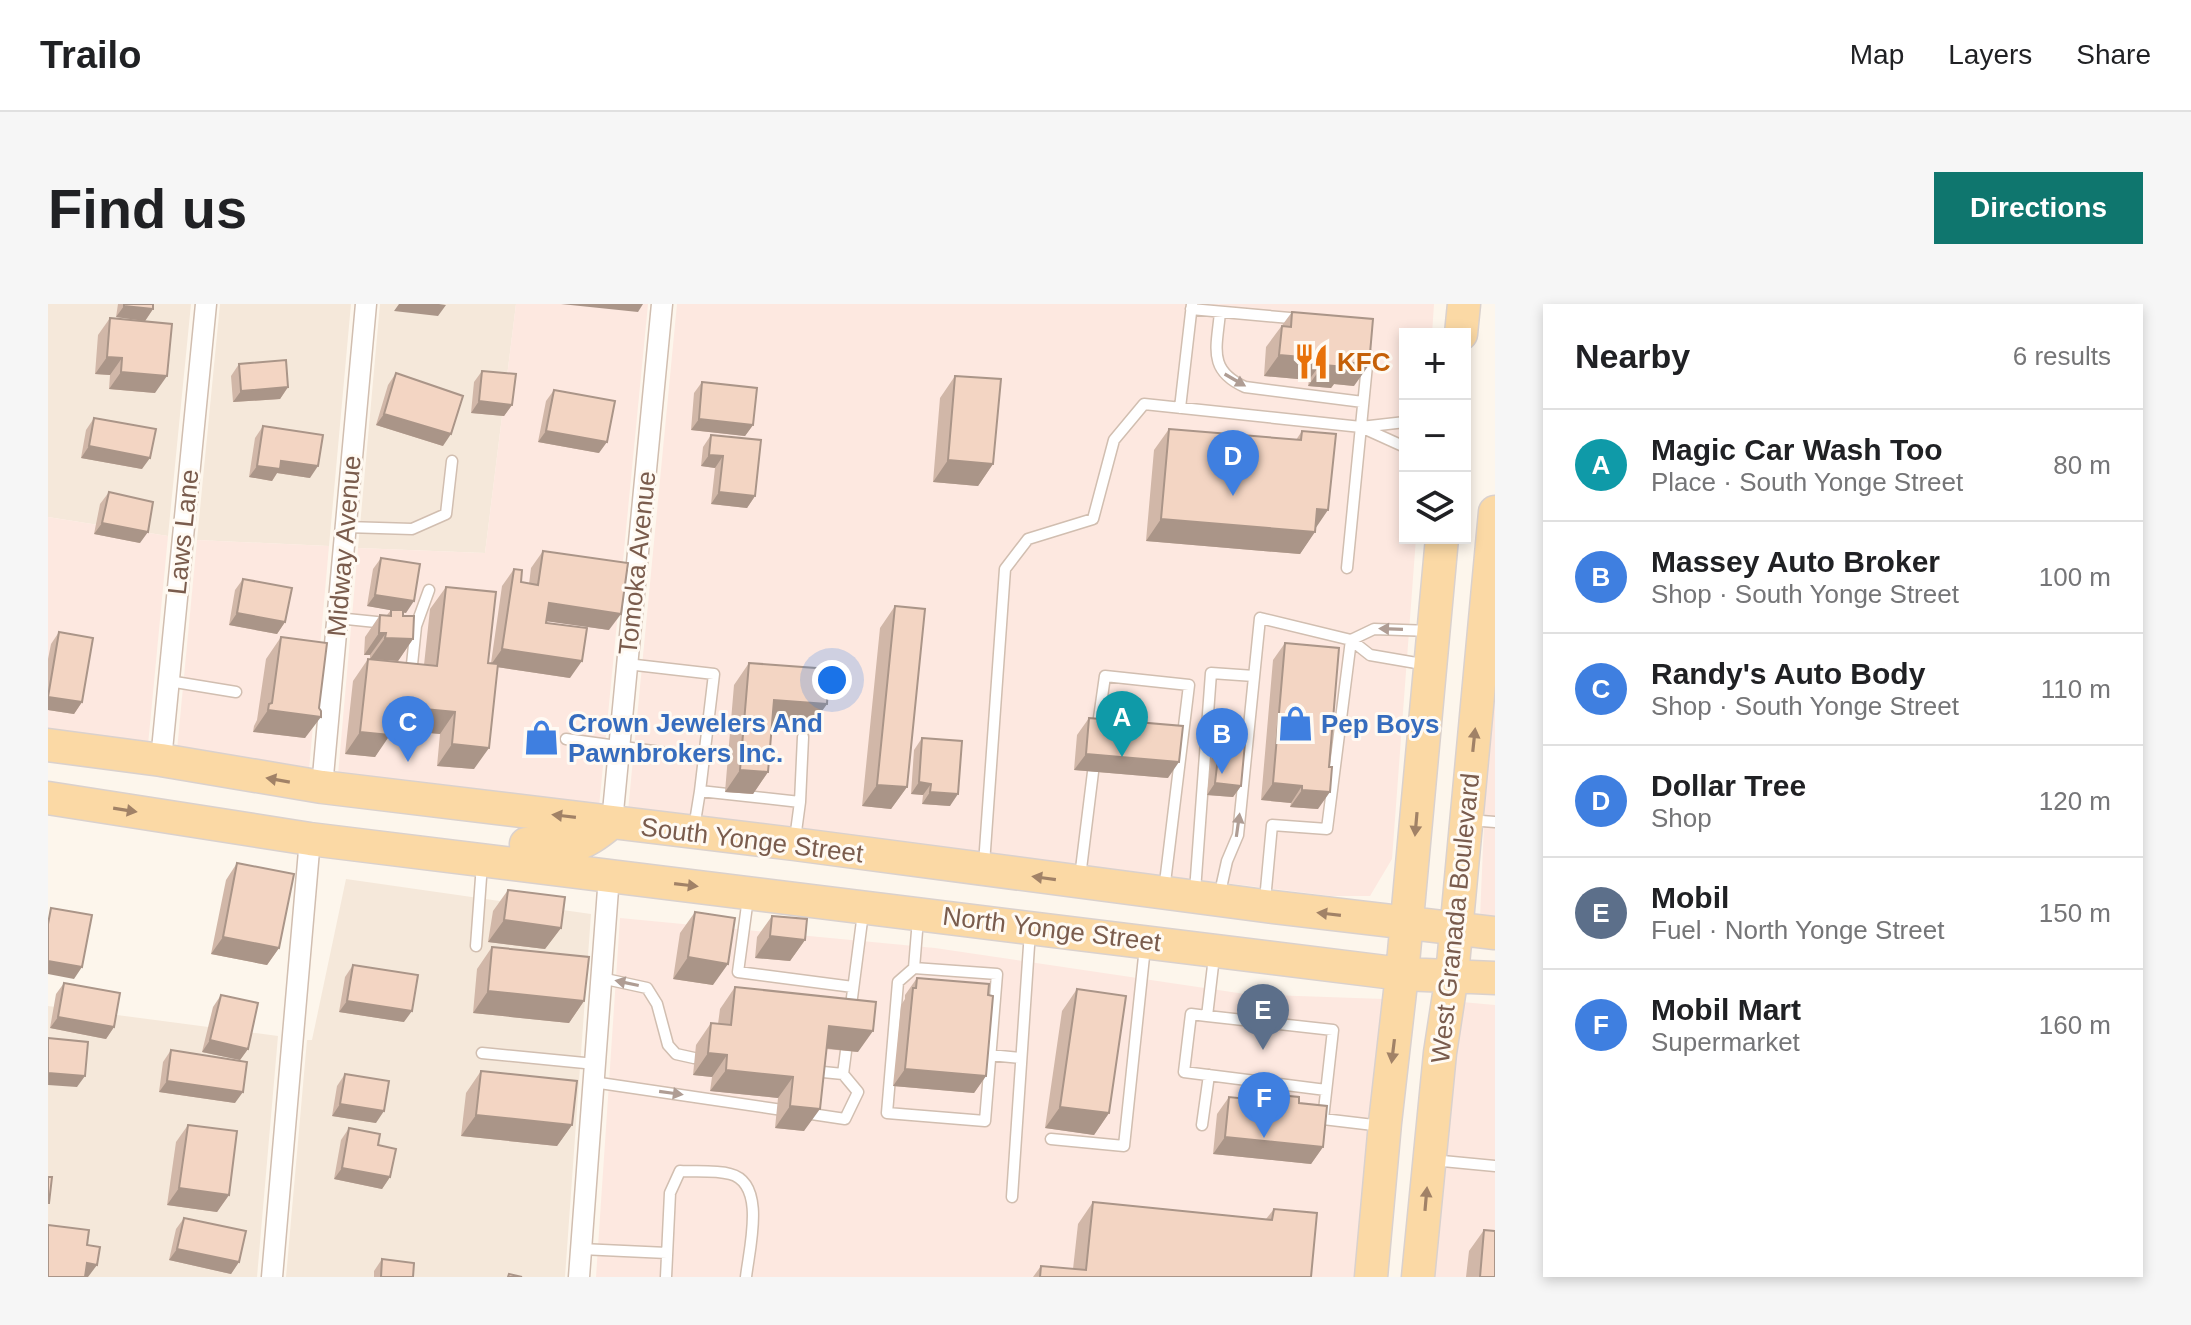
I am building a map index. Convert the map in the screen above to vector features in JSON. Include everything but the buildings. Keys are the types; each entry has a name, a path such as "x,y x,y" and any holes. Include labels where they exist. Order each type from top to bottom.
{"main road":[{"path":"1462,328 1464,304"},
{"name":"West Granada Boulevard","path":"1418,1277 1440,1053 1456,929 1481,821 1482,703 1495,512"},
{"name":"West Granada Boulevard","path":"1371,1277 1441,544"},
{"name":"South Yonge Street","path":"48,745 322,787 1456,929"},
{"path":"48,798 310,839 609,876"},
{"path":"386,847 412,835 571,848 590,840 612,822"},
{"name":"North Yonge Street","path":"609,876 1215,948 1402,974 1495,978"},
{"path":"1456,929 1495,933"}],"street":[{"name":"Laws Lane","path":"161,760 206,304"},
{"name":"Midway Avenue","path":"322,787 366,304"},
{"name":"Tomoka Avenue","path":"612,822 662,304"},
{"path":"272,1277 310,839"},
{"path":"579,1277 609,876"}],"lane":[{"path":"1180,408 1191,306 1220,312 1311,320"},
{"path":"1220,312 1216,361 1233,382 1245,387 1363,402"},
{"path":"1347,568 1369,341"},
{"path":"984,870 1005,569 1028,539 1093,519 1114,440 1144,404 1361,427 1399,423"},
{"path":"1361,427 1399,444"},
{"path":"346,527 412,529 446,514 452,461"},
{"path":"396,673 411,675 416,626 429,590"},
{"path":"337,618 416,626"},
{"path":"1192,897 1227,861 1238,835 1260,618 1351,640 1370,655 1431,665"},
{"path":"1351,640 1374,629 1433,631"},
{"path":"1265,906 1272,825 1327,829 1351,640"},
{"path":"627,664 714,674 694,832"},
{"path":"1192,897 1211,673 1254,676"},
{"path":"1097,736 1105,676 1189,685 1192,897"},
{"path":"169,681 236,692"},
{"path":"794,844 800,802 803,737"},
{"path":"566,739 704,758"},
{"path":"1080,883 1093,772"},
{"path":"700,791 800,802"},
{"path":"476,946 482,859"},
{"path":"749,893 738,972 853,987"},
{"path":"849,1022 864,906"},
{"path":"914,968 997,974 985,1121 887,1113 898,982 914,968 919,913"},
{"path":"1012,1197 1030,927"},
{"path":"1051,1139 1124,1146 1146,941"},
{"path":"1207,1016 1215,948"},
{"path":"601,978 647,988 657,1004 668,1045 676,1054 694,1058"},
{"path":"1125,1003 1139,1005"},
{"path":"1326,1090 1184,1072 1191,1014 1333,1030 1323,1119 1384,1126"},
{"path":"843,1074 846,1051"},
{"path":"482,1053 845,1119 858,1092 843,1074 811,1071"},
{"path":"990,1055 1021,1058"},
{"path":"1202,1125 1209,1075"},
{"path":"1430,1160 1495,1166"},
{"path":"666,1277 670,1193 680,1171 732,1174 747,1183 754,1199 746,1277"},
{"path":"581,1249 667,1253"}],"shaded area":[{"path":"48,304 191,304 168,536 48,517"},
{"path":"220,304 351,304 329,546 197,540"},
{"path":"380,304 516,304 485,553 358,548"},
{"path":"516,304 648,304 599,807 338,775 358,548 485,553"},
{"path":"677,304 1434,304 1432,328 1399,328 1399,544 1416,544 1392,859 1370,896 1331,896 628,811"},
{"path":"48,517 168,536 148,745 48,730"},
{"path":"197,540 329,546 309,770 177,750"},
{"path":"1495,689 1495,920 1480,918 1487,753"},
{"path":"346,879 591,914 565,1277 286,1277 307,1040 312,1040"},
{"path":"620,918 935,948 1245,994 1384,999 1356,1277 596,1277"},
{"path":"1462,1002 1495,1005 1495,1277 1433,1277"},
{"path":"48,1006 278,1036 257,1277 48,1277"}],"place":[{"name":"KFC","path":"1311,362"},
{"name":"Dollar Tree","path":"1233,496"},
{"name":"Pep Boys","path":"1295,724"},
{"name":"Crown Jewelers And Pawnbrokers Inc.","path":"542,738"},
{"name":"Magic Car Wash Too","path":"1122,757"},
{"name":"Randy's Auto Body","path":"408,762"},
{"name":"Massey Auto Broker","path":"1222,774"},
{"name":"Mobil","path":"1263,1050"},
{"name":"Mobil Mart","path":"1264,1138"}]}
